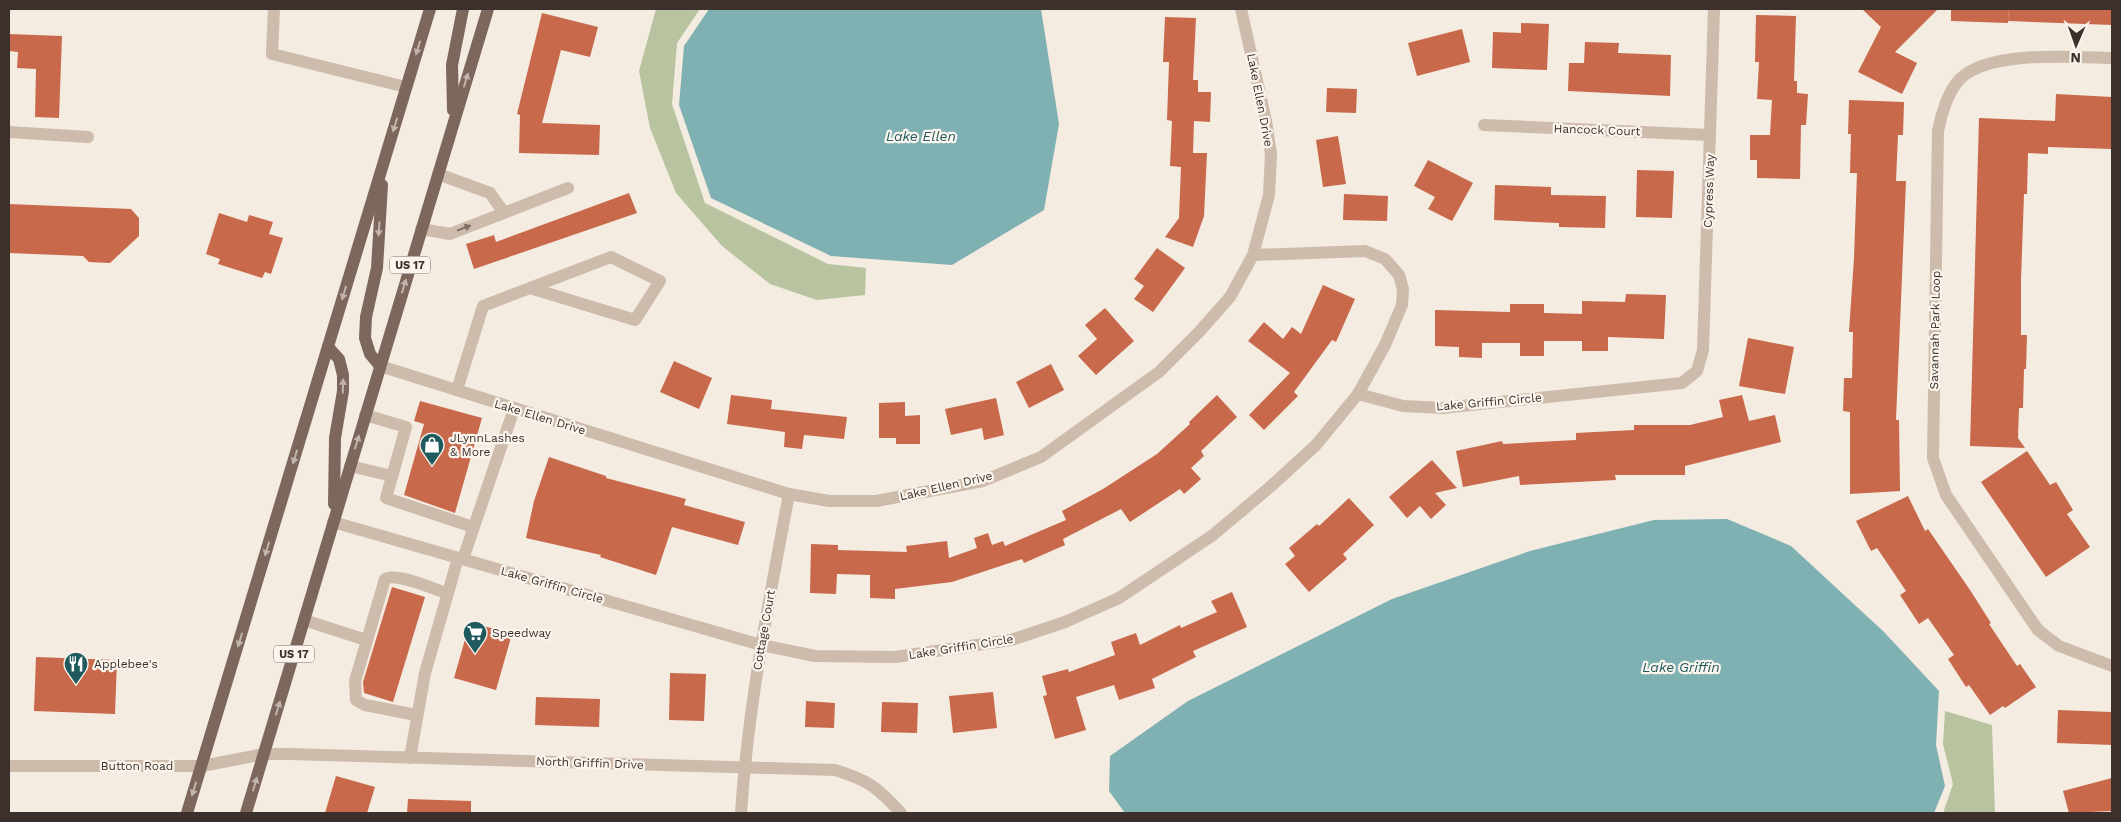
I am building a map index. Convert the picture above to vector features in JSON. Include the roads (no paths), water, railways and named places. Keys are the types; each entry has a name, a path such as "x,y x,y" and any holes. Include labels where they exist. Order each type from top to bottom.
{"main road":[{"path":"187,813 430,9"},
{"path":"454,120 452,65 464,9"},
{"name":"US 17","path":"246,813 488,9"},
{"path":"380,366 370,354 365,338 366,317 376,268 384,162"},
{"path":"328,347 340,359 344,390 335,438 333,522"}],"street":[{"path":"274,9 272,54 406,87"},
{"name":"Lake Ellen Drive","path":"380,366 789,494 829,501 876,501 983,480 1040,457 1159,372 1199,332 1230,297 1252,255 1269,195 1270,154 1266,121 1241,9"},
{"name":"Cypress Way","path":"1696,371 1703,350 1714,9"},
{"name":"Savannah Park Loop","path":"2112,58 2052,56 1985,64 1960,79 1942,112 1938,132 1933,458 1946,495 2038,630 2059,646 2112,666"},
{"name":"Hancock Court","path":"1484,126 1710,135"},
{"path":"9,132 88,136"},
{"path":"438,174 490,193 504,213"},
{"path":"421,228 450,234 568,188"},
{"path":"1252,255 1365,251 1385,259 1399,275 1403,289 1402,305 1385,345 1358,394"},
{"path":"457,390 483,306 530,288 611,257 660,281 635,320 530,288"},
{"name":"Lake Griffin Circle","path":"333,522 761,645 815,656 895,657 1012,640 1065,622 1119,598 1163,571 1213,535 1270,487 1316,445 1358,394 1403,406 1442,408 1682,383 1696,371"},
{"path":"410,758 416,715 434,635 447,593 473,527 514,409"},
{"path":"365,415 406,427 386,498 473,527"},
{"path":"350,466 392,476"},
{"name":"Cottage Court","path":"741,813 744,767 761,645 789,494"},
{"path":"416,715 365,705 356,700 355,681 384,579 389,576 398,577 447,593"},
{"path":"304,620 366,640"},
{"name":"Button Road","path":"9,766 202,766 264,754"},
{"name":"North Griffin Drive","path":"264,754 835,770 862,778 880,790 901,813"}],"water":[{"name":"Lake Ellen","path":"709,9 1041,9 1059,124 1044,210 952,265 831,256 711,198 679,105 684,46"},
{"name":"Lake Griffin","path":"1727,519 1791,546 1884,632 1939,691 1936,745 1945,786 1934,813 1125,813 1109,791 1110,756 1188,701 1392,599 1530,551 1654,520"}],"place":[{"name":"JLynnLashes & More","path":"432,466"},
{"name":"Speedway","path":"475,654"},
{"name":"Applebee's","path":"76,685"}]}
